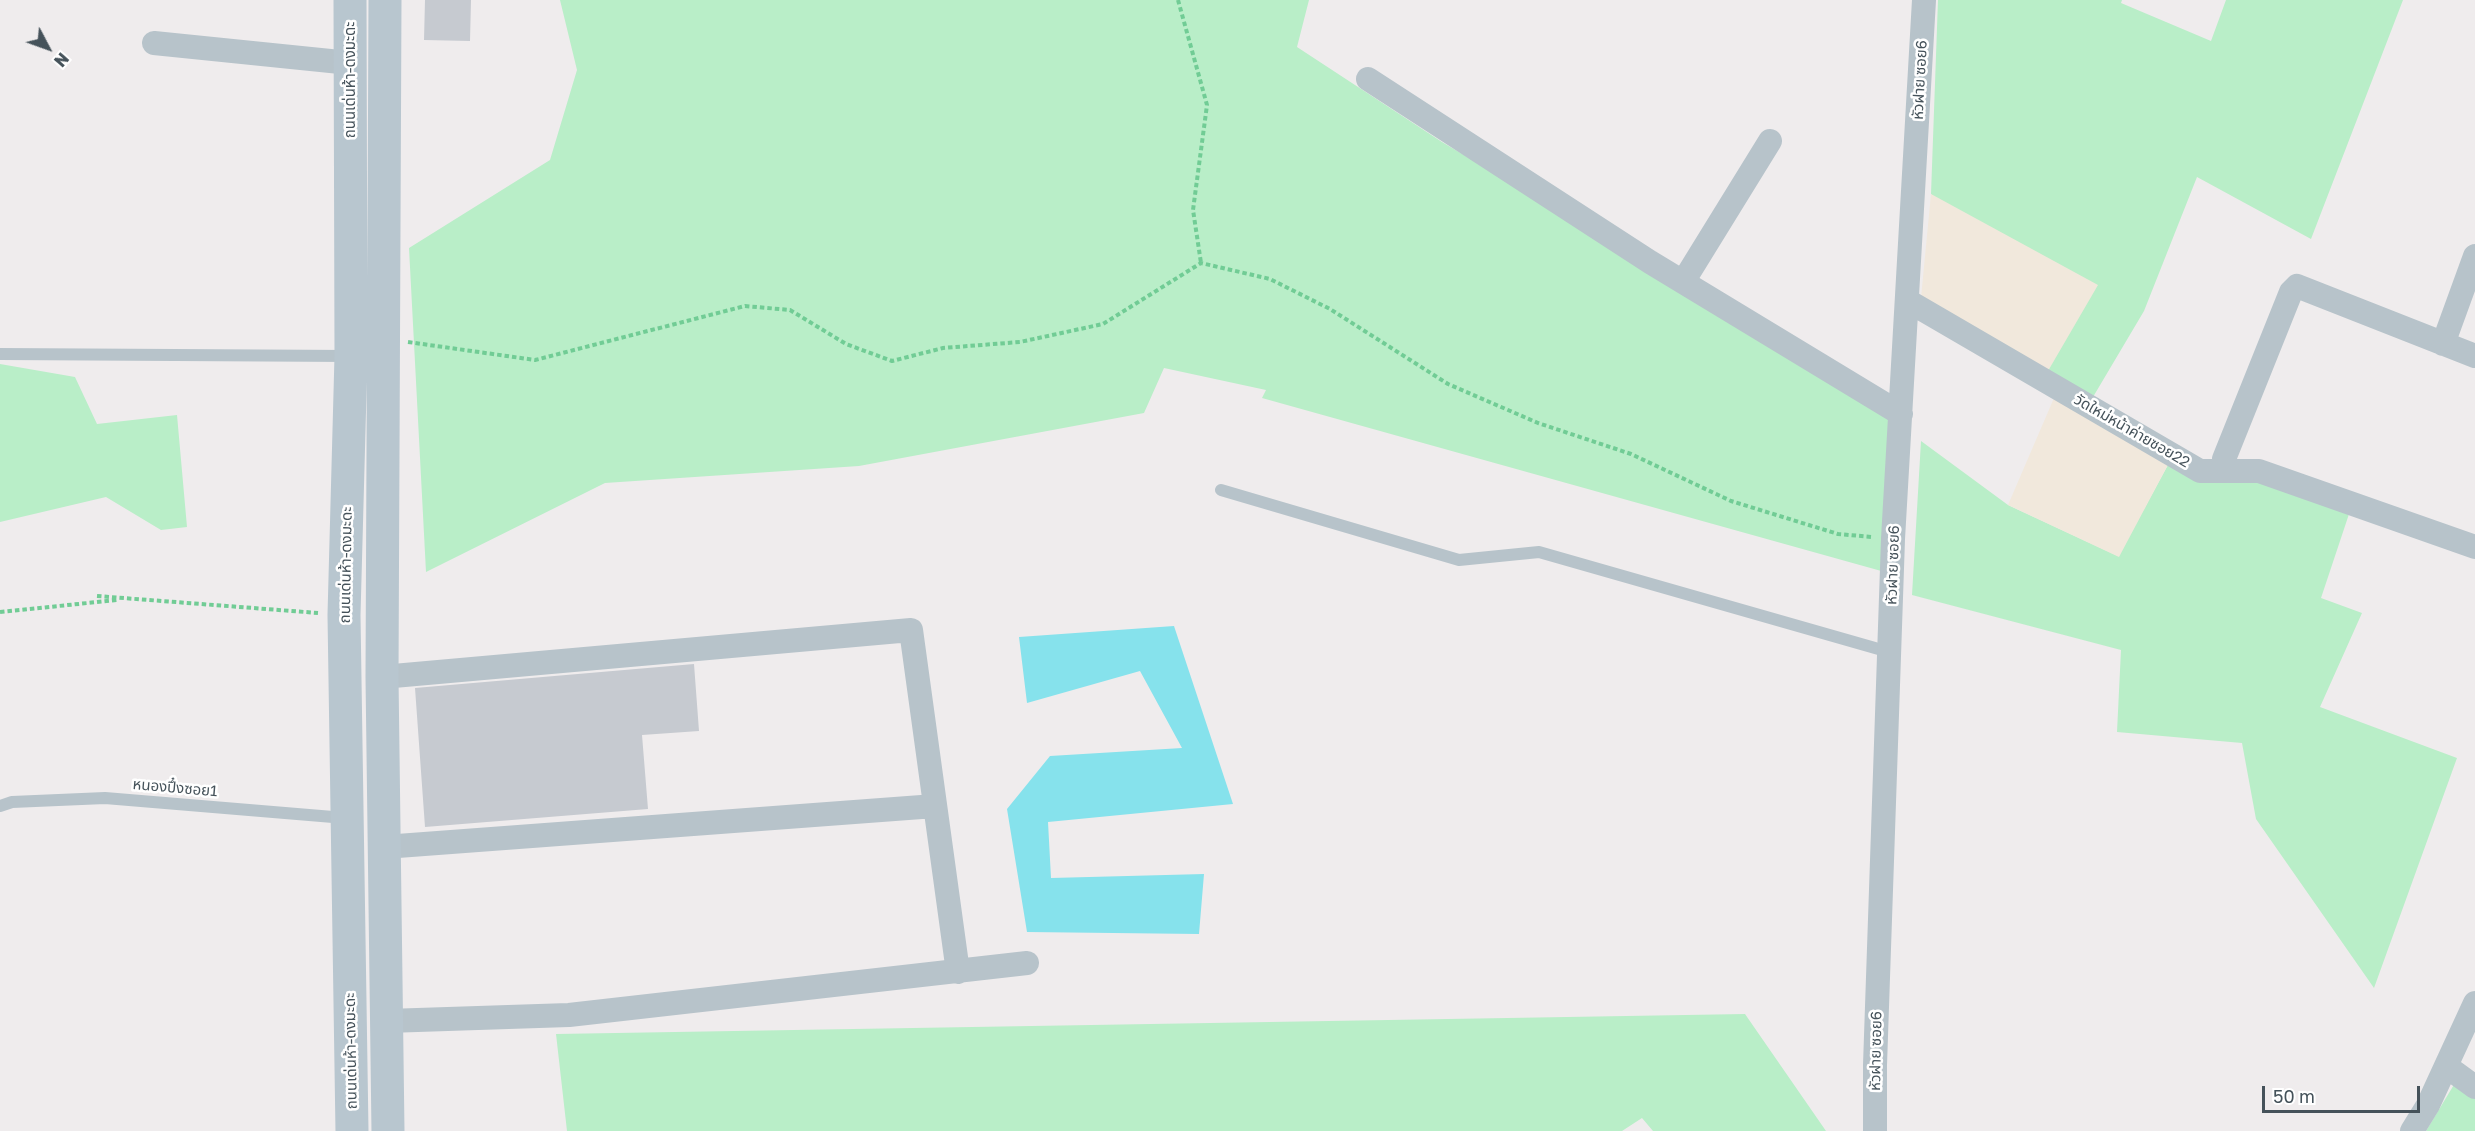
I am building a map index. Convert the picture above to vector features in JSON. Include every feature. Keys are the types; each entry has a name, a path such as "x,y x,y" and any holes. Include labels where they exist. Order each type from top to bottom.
{"main road":[{"name":"ถนนเด่นห้า-ดงมะดะ","path":"350,0 351,356 344,615 352,1131"},
{"path":"385,0 382,677 388,1131"},
{"path":"348,884 385,882"}],"street":[{"name":"หัวฝาย ซอย6","path":"1875,1131 1893,539 1924,0"},
{"path":"154,43 350,63"},
{"path":"1368,78 1683,282 1901,414"},
{"path":"1683,282 1770,141"},
{"path":"2443,344 2475,256"},
{"path":"2227,469 2224,459 2293,288 2296,286 2475,356"},
{"name":"วัดใหม่หน้าค่ายซอย22","path":"1908,301 2200,471 2227,469 2259,471 2475,547"},
{"path":"382,677 911,630 958,972"},
{"path":"384,847 935,806"},
{"path":"387,1021 569,1016 1027,963"},
{"path":"2412,1131 2428,1105 2475,1003"},
{"path":"2446,1066 2475,1087"}],"lane":[{"path":"0,354 351,356"},
{"path":"1221,490 1459,560 1539,552 1889,652"},
{"name":"หนองปึ๋งซอย1","path":"0,806 12,802 105,798 348,818"}],"path":[{"path":"1178,0 1207,105 1193,210 1201,263"},
{"path":"384,339 535,360 745,306 790,310 846,344 892,361 943,348 1020,342 1102,324 1201,263 1270,279 1330,309 1448,384 1538,423 1631,454 1731,501 1838,534 1893,539"},
{"path":"97,596 344,615"},
{"path":"0,612 129,598"}],"green space":[{"path":"560,0 1309,0 1297,47 1442,142 1901,414 1892,574 1262,398 1266,390 1164,368 1144,413 859,466 605,483 426,572 409,248 550,160 577,70"},
{"path":"1938,0 2122,0 2121,3 2211,41 2226,0 2403,0 2311,239 2197,177 2144,311 2093,397 2048,371 1931,194"},
{"path":"0,364 75,377 97,424 177,415 187,527 161,530 106,497 0,522"},
{"path":"1921,441 2008,505 2118,556 2169,463 2262,477 2350,511 2321,598 2362,613 2320,707 2457,758 2374,988 2256,819 2242,743 2117,732 2121,650 1912,595"},
{"path":"1745,1014 1826,1131 1653,1131 1642,1118 1622,1131 567,1131 556,1034"},
{"path":"2455,1083 2475,1095 2475,1131 2426,1131"}],"sand":[{"path":"1931,194 2098,285 2048,371 1921,298"},
{"path":"2054,398 2169,463 2119,557 2008,505"}],"water":[{"path":"1174,626 1233,804 1048,822 1051,878 1204,874 1199,934 1027,932 1007,809 1050,756 1182,748 1140,671 1027,703 1019,637"}],"building":[{"path":"425,0 471,0 470,41 424,40"},
{"path":"694,664 699,731 642,735 648,809 425,827 415,688"}]}
